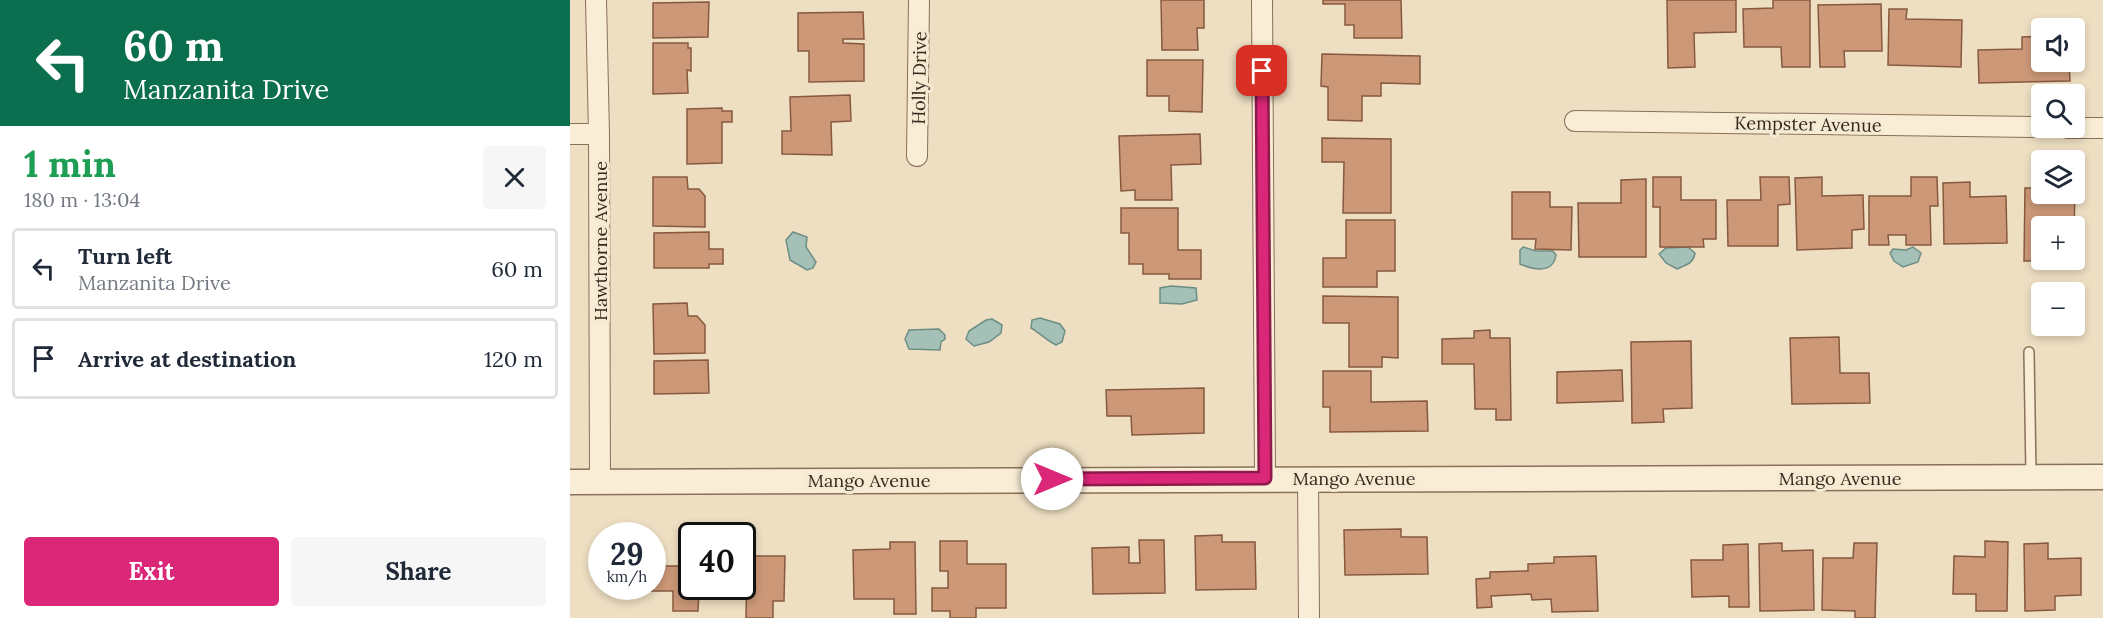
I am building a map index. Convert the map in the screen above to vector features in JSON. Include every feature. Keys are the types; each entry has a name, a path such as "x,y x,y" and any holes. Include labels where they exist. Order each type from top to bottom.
{"street":[{"name":"Hawthorne Avenue","path":"596,0 599,134 600,481"},
{"name":"Holly Drive","path":"917,156 919,0"},
{"path":"1262,0 1265,478"},
{"name":"Kempster Avenue","path":"1575,121 2031,127"},
{"path":"2085,128 2103,128"},
{"path":"570,134 599,134"},
{"name":"Mango Avenue","path":"570,482 2103,477"},
{"path":"1308,478 1309,618"}],"lane":[{"path":"2029,352 2031,477"}],"water":[{"path":"793,232 807,237 806,247 816,262 813,268 807,270 790,260 786,240"},
{"path":"1523,247 1536,251 1553,251 1556,255 1554,261 1547,268 1542,269 1520,264 1520,250"},
{"path":"1688,247 1695,253 1693,259 1677,269 1666,263 1659,254 1666,248"},
{"path":"1913,247 1921,253 1918,262 1903,267 1894,261 1890,253 1893,249 1906,250"},
{"path":"1171,286 1196,288 1197,300 1182,304 1160,303 1160,288"},
{"path":"1040,318 1060,324 1065,331 1062,342 1056,345 1031,328 1032,320"},
{"path":"992,319 1002,325 1001,333 989,342 974,346 966,339 969,331 986,320"},
{"path":"939,329 945,335 940,350 909,349 905,339 909,330"}],"building":[{"path":"1161,0 1204,0 1204,28 1197,28 1198,50 1162,50"},
{"path":"1323,0 1401,0 1402,38 1354,38 1354,25 1345,25 1345,4 1323,4"},
{"path":"1667,0 1736,0 1736,32 1694,33 1695,67 1668,68"},
{"path":"1773,0 1810,0 1810,67 1782,67 1781,47 1744,47 1743,9 1773,8"},
{"path":"709,2 708,37 653,38 653,3"},
{"path":"1881,4 1882,51 1844,51 1845,67 1820,67 1818,5"},
{"path":"1889,9 1907,9 1906,19 1962,20 1961,67 1888,65"},
{"path":"863,12 864,39 843,39 843,43 864,44 864,81 809,82 809,51 798,51 798,13"},
{"path":"2022,37 2031,37 2031,72 2070,72 2070,81 1979,83 1978,50 2022,49"},
{"path":"653,43 688,43 688,48 691,48 691,71 687,70 688,93 653,94"},
{"path":"1322,54 1420,56 1420,84 1381,83 1381,96 1362,96 1362,121 1328,120 1328,87 1321,86"},
{"path":"1147,60 1203,60 1202,112 1169,111 1169,96 1147,96"},
{"path":"850,95 851,121 831,122 832,155 782,154 782,131 791,131 790,97"},
{"path":"722,108 722,111 732,111 732,122 722,122 722,163 687,164 687,109"},
{"path":"1200,134 1201,164 1171,165 1172,200 1135,200 1135,190 1121,191 1119,136"},
{"path":"1322,138 1391,139 1391,213 1343,213 1344,162 1322,162"},
{"path":"653,177 687,177 688,189 699,189 705,196 705,227 653,226"},
{"path":"1653,177 1681,177 1681,200 1716,200 1716,239 1703,239 1704,247 1660,247 1660,207 1653,207"},
{"path":"1760,177 1789,177 1790,204 1778,205 1778,246 1728,246 1727,200 1761,200"},
{"path":"1822,177 1822,196 1863,195 1864,229 1852,230 1852,248 1797,250 1795,178"},
{"path":"1911,177 1937,177 1938,206 1930,206 1931,245 1906,245 1906,235 1888,235 1889,245 1869,245 1869,196 1911,196"},
{"path":"1646,179 1646,257 1579,257 1578,203 1621,203 1621,180"},
{"path":"1970,182 1970,197 2006,196 2007,243 1944,244 1943,183"},
{"path":"2025,188 2031,188 2031,204 2075,204 2074,216 2031,216 2031,261 2024,261"},
{"path":"1512,192 1550,192 1550,207 1572,207 1571,250 1535,249 1536,239 1512,239"},
{"path":"1121,208 1178,208 1178,250 1201,250 1201,279 1169,279 1169,274 1143,274 1143,264 1129,264 1129,233 1121,233"},
{"path":"1346,220 1395,220 1395,271 1377,271 1377,287 1323,287 1323,258 1346,258"},
{"path":"709,232 709,249 723,249 723,264 709,264 709,268 654,268 654,233"},
{"path":"1323,296 1398,297 1398,358 1382,357 1382,367 1349,367 1349,323 1323,323"},
{"path":"687,303 688,316 697,316 705,325 705,353 654,354 653,304"},
{"path":"1490,330 1490,338 1510,338 1511,420 1496,420 1496,409 1475,409 1474,364 1442,364 1442,339 1474,338 1474,331"},
{"path":"1839,337 1840,373 1869,373 1870,403 1792,404 1790,338"},
{"path":"1691,341 1692,408 1663,409 1664,422 1632,423 1631,342"},
{"path":"708,360 709,393 654,394 654,361"},
{"path":"1622,370 1623,401 1557,403 1557,372"},
{"path":"1323,371 1371,371 1371,402 1427,401 1428,431 1330,432 1330,407 1323,407"},
{"path":"1204,388 1204,433 1132,435 1131,416 1107,416 1106,390"},
{"path":"1401,529 1401,537 1427,537 1428,574 1345,575 1344,530"},
{"path":"1222,535 1222,542 1255,542 1256,589 1196,590 1195,536"},
{"path":"1139,540 1164,540 1165,593 1093,594 1092,548 1129,547 1129,563 1140,563"},
{"path":"940,541 967,541 967,564 1006,564 1006,608 976,608 976,618 950,618 950,611 932,611 932,588 948,588 948,571 940,571"},
{"path":"1985,541 2008,542 2007,611 1976,611 1976,594 1953,594 1954,556 1985,557"},
{"path":"890,542 915,542 916,614 894,614 894,599 854,599 853,550 890,549"},
{"path":"1782,543 1782,551 1813,550 1814,610 1760,611 1759,544"},
{"path":"1854,543 1877,543 1875,618 1855,618 1855,611 1822,610 1823,558 1853,558"},
{"path":"2048,543 2048,559 2081,558 2081,595 2055,596 2055,610 2025,611 2024,544"},
{"path":"1748,544 1749,607 1729,607 1729,596 1692,597 1691,560 1723,560 1723,545"},
{"path":"756,556 785,556 784,601 773,601 773,618 746,618 746,600 756,600"},
{"path":"1596,556 1598,611 1552,612 1551,599 1532,600 1531,594 1491,596 1492,607 1477,608 1476,579 1490,578 1490,572 1528,571 1528,564 1554,563 1554,557"},
{"path":"666,566 678,566 678,600 699,600 698,611 673,611 673,591 666,591"}],"route":[{"path":"1052,479 1265,478 1262,71"}]}
